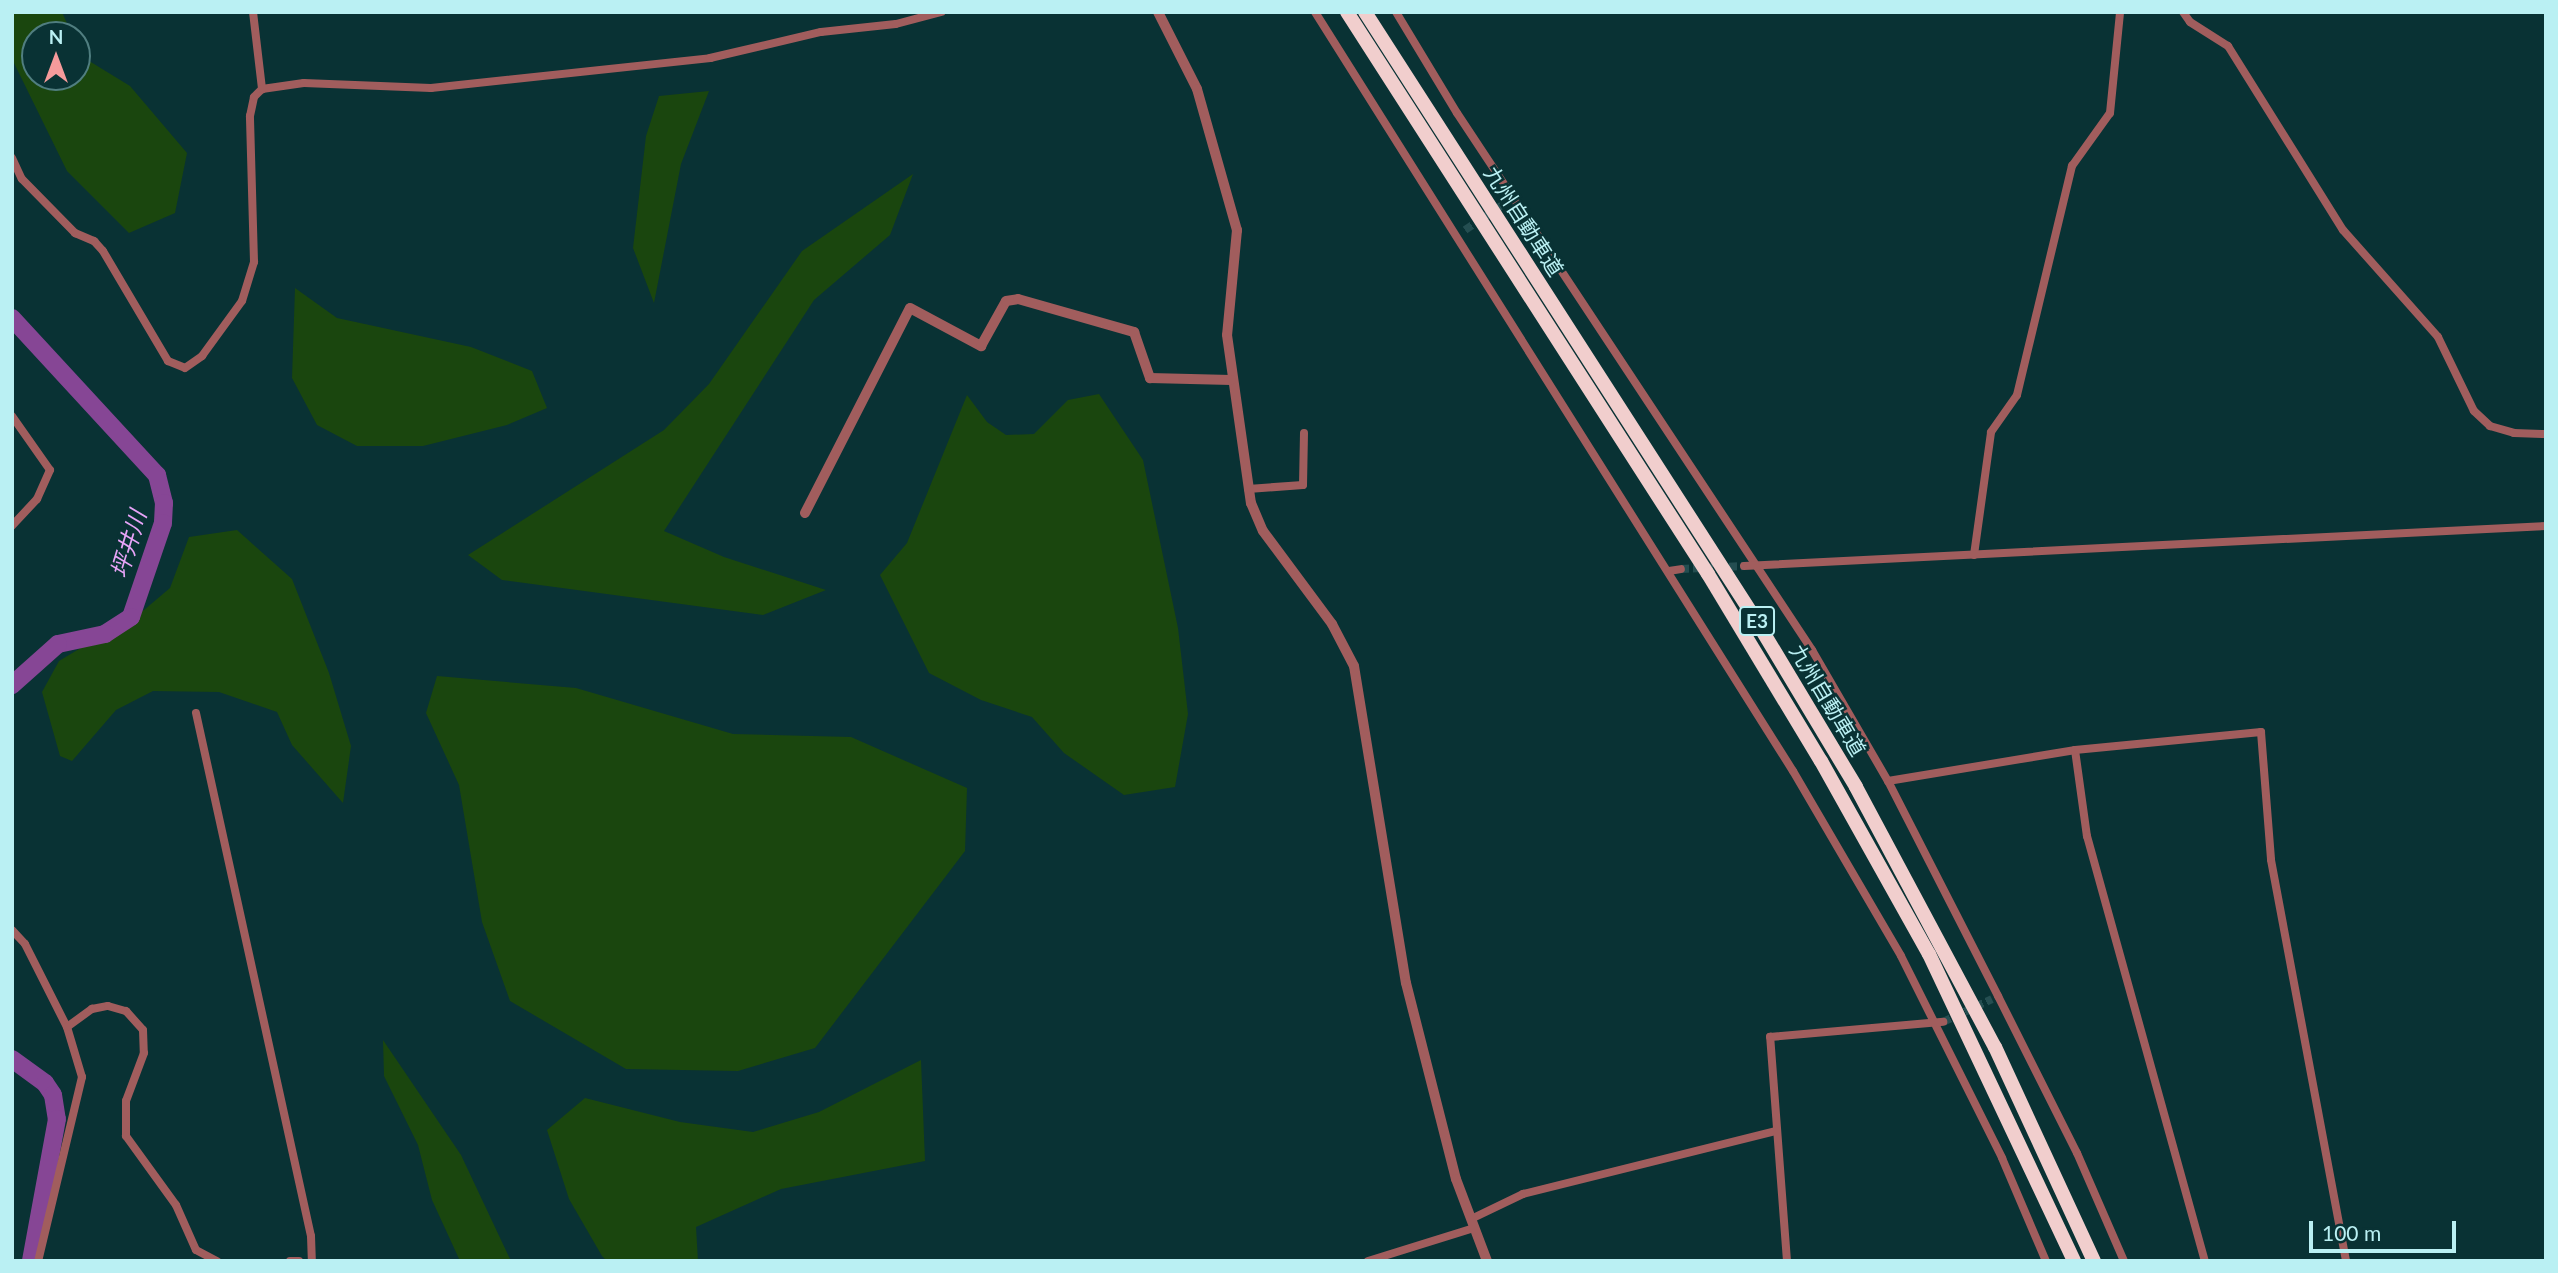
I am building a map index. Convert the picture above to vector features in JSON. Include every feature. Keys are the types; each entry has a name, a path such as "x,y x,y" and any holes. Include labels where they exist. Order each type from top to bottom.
{"highway":[{"name":"九州自動車道","path":"1347,12 1708,574 1821,761 1953,1002 2074,1261"},
{"name":"九州自動車道","path":"1365,12 1754,617 1856,787 1988,1034 2094,1261"}],"street":[{"path":"253,12 262,89"},
{"path":"12,158 22,179 75,233 94,241 103,251 168,361 185,368 202,356 242,301 254,262 250,116 254,97 262,89 304,83 431,88 710,58 821,32 896,24 941,12"},
{"path":"1158,12 1197,89 1237,230 1227,335 1231,380 1248,489 1263,531 1332,624 1357,676 1406,983 1456,1179 1488,1261"},
{"path":"1315,12 1461,232 1793,771 1939,1024 2002,1158 2046,1261"},
{"path":"1396,12 1510,200 1812,650 1888,781 1995,998 2077,1153 2124,1261"},
{"path":"1974,555 1991,432 2017,395 2072,166 2109,113 2120,12"},
{"path":"2183,12 2190,22 2228,46 2343,230 2438,337 2460,374 2474,411 2490,426 2514,433 2546,434"},
{"path":"12,182 22,179"},
{"path":"805,513 910,308 981,346 1006,301 1018,299 1134,332 1150,378 1231,380"},
{"path":"12,416 50,470 37,499 12,526"},
{"path":"1248,489 1303,485 1304,433"},
{"path":"1744,566 2546,526"},
{"path":"1669,571 1681,569"},
{"path":"196,713 309,1222 312,1261"},
{"path":"1888,781 2075,750 2261,732 2271,860 2346,1261"},
{"path":"2075,750 2087,836 2205,1261"},
{"path":"12,930 19,934 67,1027 82,1077 79,1103 61,1158 38,1261"},
{"path":"67,1027 92,1009 108,1006 126,1011 143,1030 144,1053 126,1101 126,1136 176,1205 196,1251 217,1261"},
{"path":"1787,1261 1775,1131 1770,1037 1939,1024"},
{"path":"1368,1261 1473,1224 1523,1194 1775,1131"},
{"path":"290,1261 299,1261"}],"green space":[{"path":"12,12 62,12 66,21 21,21 21,77 12,59"},
{"path":"91,62 130,86 187,153 175,213 129,233 67,171 28,91 91,91"},
{"path":"709,91 681,164 654,303 633,248 646,136 659,96"},
{"path":"913,174 890,235 814,300 664,531 724,557 826,590 763,615 502,580 468,555 664,430 709,384 802,251"},
{"path":"295,288 337,318 471,347 532,371 547,408 507,425 423,446 357,446 317,425 292,378"},
{"path":"1099,394 1143,460 1178,628 1188,714 1175,787 1124,795 1064,753 1032,717 981,700 929,673 880,575 907,543 967,395 987,422 1006,435 1034,434 1068,400"},
{"path":"237,530 292,579 329,673 351,746 343,803 292,745 277,712 219,692 153,691 116,710 72,761 60,756 42,692 59,661 144,610 170,588 189,537"},
{"path":"437,676 576,688 733,734 851,737 967,788 965,851 815,1048 738,1071 626,1069 510,1001 482,922 459,785 426,713"},
{"path":"383,1040 461,1155 511,1261 460,1261 432,1200 418,1145 384,1076"},
{"path":"921,1060 925,1161 781,1189 696,1227 698,1261 607,1261 569,1199 547,1130 585,1098 680,1122 753,1132 819,1112"}],"waterway":[{"name":"坪井川","path":"12,318 157,475 164,503 163,523 131,617 105,634 58,644 12,685"},
{"name":"坪井川","path":"12,1059 45,1083 53,1095 57,1119 31,1261"}],"tunnel":[{"path":"1465,230 1507,202"},
{"path":"1681,569 1744,566"},
{"path":"1943,1022 1992,999"}]}
